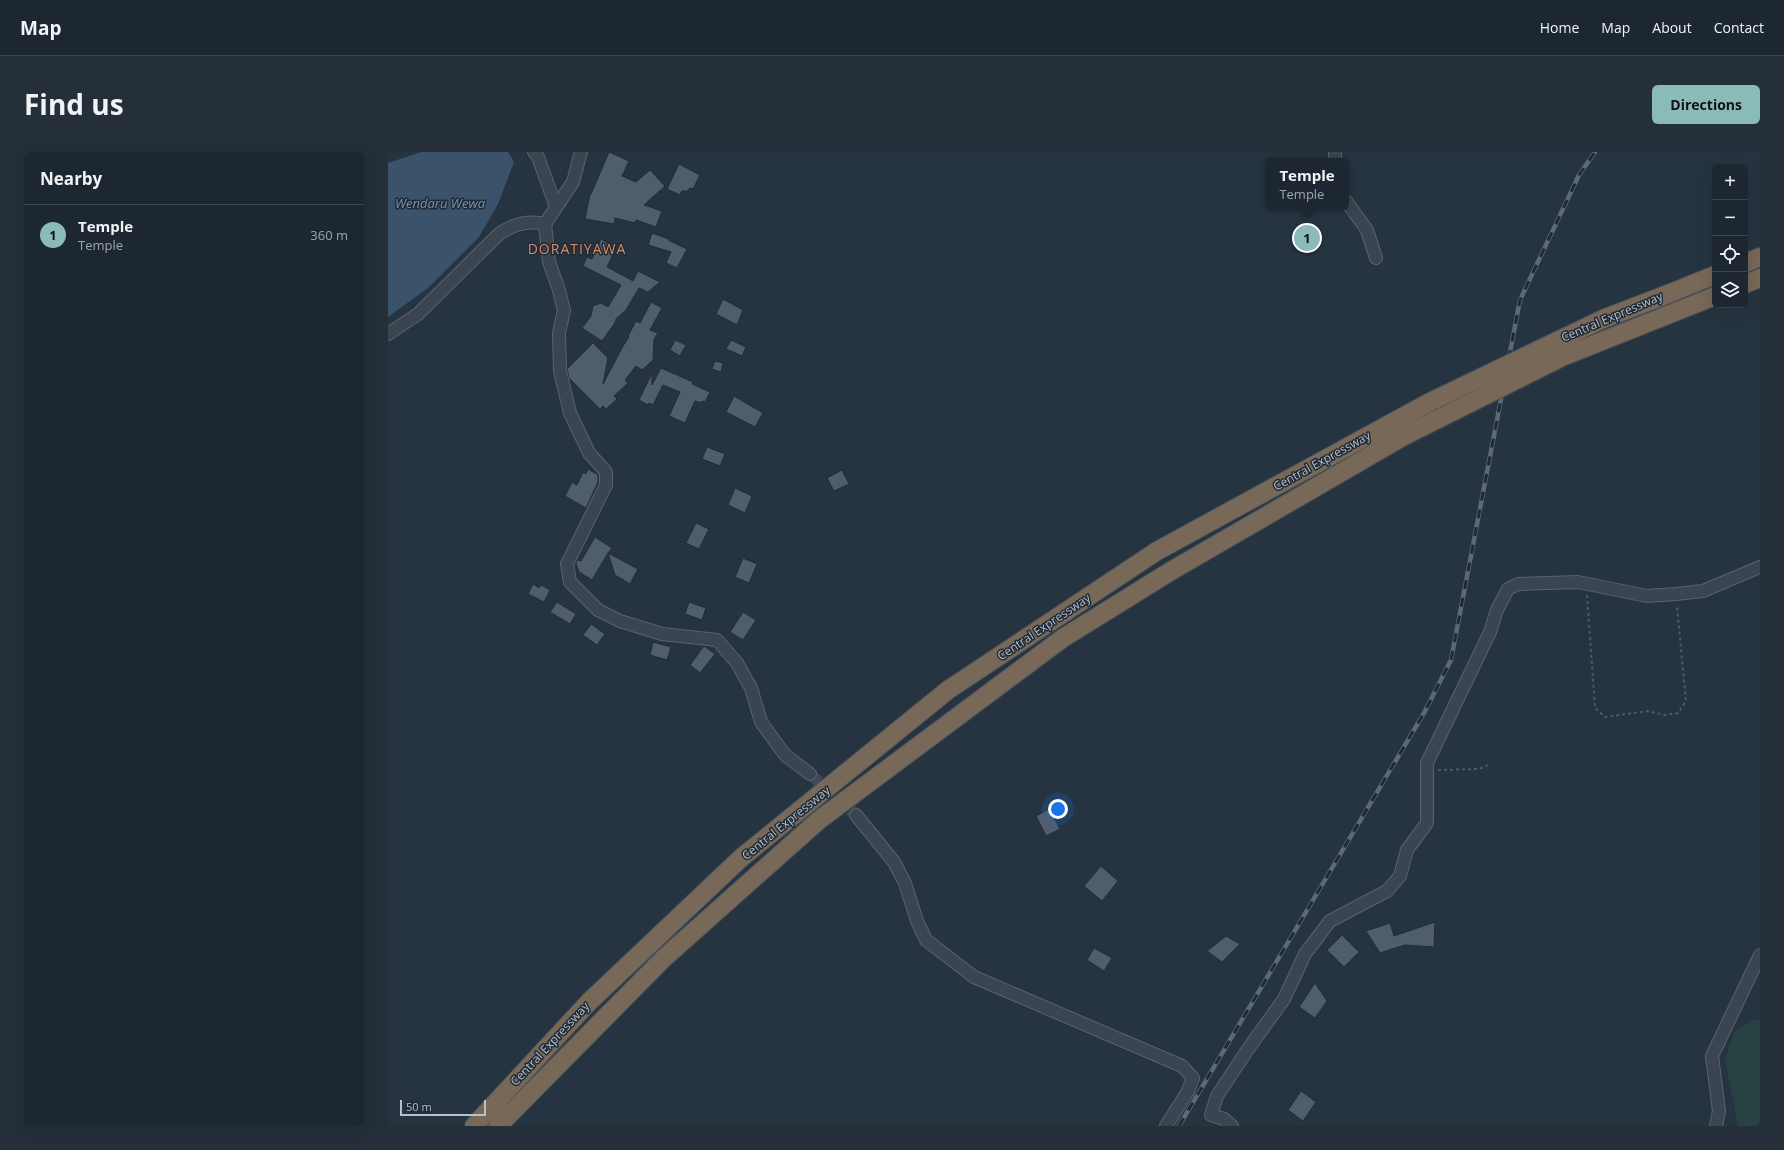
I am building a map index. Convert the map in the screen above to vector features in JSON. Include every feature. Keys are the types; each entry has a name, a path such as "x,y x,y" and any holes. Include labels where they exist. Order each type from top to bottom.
{"highway":[{"path":"1748,262 1760,257"},
{"name":"Central Expressway","path":"474,1125 589,1002 742,858 948,690 1157,552 1430,402 1603,319 1712,276"},
{"path":"1748,283 1760,278"},
{"name":"Central Expressway","path":"498,1126 664,958 819,820 1063,638 1171,571 1404,436 1562,357 1712,297"}],"street":[{"path":"534,152 538,157 556,207"},
{"path":"581,152 573,182 546,224 549,262 564,310 559,333 560,371 570,413 589,452 606,472 606,485 567,564 570,582 598,610 620,621 662,634 717,640 737,663 751,688 761,722 785,755 810,774"},
{"path":"1349,205 1367,230 1376,258"},
{"path":"388,334 418,314 499,234 511,226 537,222 546,224"},
{"path":"1232,1126 1224,1119 1211,1115 1217,1096 1248,1049 1284,999 1305,954 1330,921 1387,891 1400,876 1408,850 1427,823 1427,763 1490,632 1497,610 1508,589 1518,584 1578,582 1646,596 1676,594 1703,591 1760,567"},
{"path":"856,815 894,862 905,883 917,921 926,940 974,977 1182,1066 1192,1078 1188,1091 1166,1126"},
{"path":"1716,1126 1719,1111 1712,1056 1760,955"}],"path":[{"path":"1587,584 1595,708 1605,718 1648,711 1664,715 1678,713 1686,701 1676,594"},
{"path":"1427,770 1479,769 1491,764"}],"green space":[{"path":"1760,1019 1760,1126 1738,1126 1725,1059 1734,1032 1753,1020"}],"water":[{"name":"Wendaru Wewa","path":"421,152 508,152 514,162 498,204 479,237 428,288 388,317 388,163"}],"building":[{"path":"609,152 629,161 622,176 636,182 650,170 665,186 644,205 662,211 656,227 636,220 635,223 615,218 614,224 585,219 590,194"},
{"path":"679,164 700,175 693,189 690,188 688,191 682,191 680,195 667,189"},
{"path":"652,233 669,239 668,240 687,249 677,268 666,263 671,252 648,245"},
{"path":"601,239 616,248 607,267 633,281 638,271 660,282 648,292 639,288 626,310 616,319 615,323 602,341 582,328 591,316 593,306 601,303 608,307 621,285 583,266 587,257 592,259"},
{"path":"723,299 743,310 737,325 716,314"},
{"path":"651,302 662,308 650,330 658,333 654,339 653,360 642,370 636,366 625,380 628,383 614,396 617,399 606,409 603,406 600,409 569,378 567,369 593,343 608,358 603,384 629,337 628,336 636,321 640,323"},
{"path":"675,340 686,345 680,356 670,350"},
{"path":"731,340 746,347 742,356 726,349"},
{"path":"715,361 723,363 721,372 712,369"},
{"path":"661,368 693,382 692,384 710,392 705,402 702,401 701,403 695,401 685,423 669,416 680,392 663,385 653,405 649,403 648,405 639,400 652,373 652,385"},
{"path":"734,396 763,413 755,427 726,412"},
{"path":"707,447 725,454 720,466 702,459"},
{"path":"588,469 598,475 598,482 586,508 565,496 572,482 577,485 583,472 586,474"},
{"path":"842,470 849,484 834,491 827,478"},
{"path":"735,488 752,496 745,513 728,505"},
{"path":"696,523 709,529 699,549 686,543"},
{"path":"595,537 612,548 592,580 579,572 576,563 577,560 581,561"},
{"path":"608,553 638,569 630,584 615,575"},
{"path":"743,558 757,564 749,583 735,577"},
{"path":"533,584 539,588 541,585 550,590 544,602 528,594"},
{"path":"557,602 576,614 570,624 550,612"},
{"path":"689,602 706,608 702,620 685,614"},
{"path":"743,612 756,620 743,640 730,632"},
{"path":"591,624 605,634 597,645 583,635"},
{"path":"653,642 671,647 667,660 650,655"},
{"path":"704,646 715,654 700,673 690,665"},
{"path":"1049,809 1060,829 1046,836 1036,816"},
{"path":"1101,866 1118,881 1102,901 1084,886"},
{"path":"1435,922 1434,947 1405,945 1380,953 1366,931 1390,923 1394,936"},
{"path":"1342,935 1359,952 1344,967 1327,950"},
{"path":"1226,936 1240,944 1222,962 1207,951"},
{"path":"1094,948 1112,958 1104,971 1087,960"},
{"path":"1315,983 1327,1001 1315,1018 1299,1007"},
{"path":"1301,1091 1316,1102 1303,1121 1288,1110"}],"tunnel":[{"path":"810,774 856,815"}],"railway":[{"path":"1179,1126 1424,713 1451,660 1520,300 1579,175 1595,152"}],"place":[{"name":"Temple","path":"1307,238"}],"district":[{"name":"DORATIYAWA","path":"577,249"}]}
